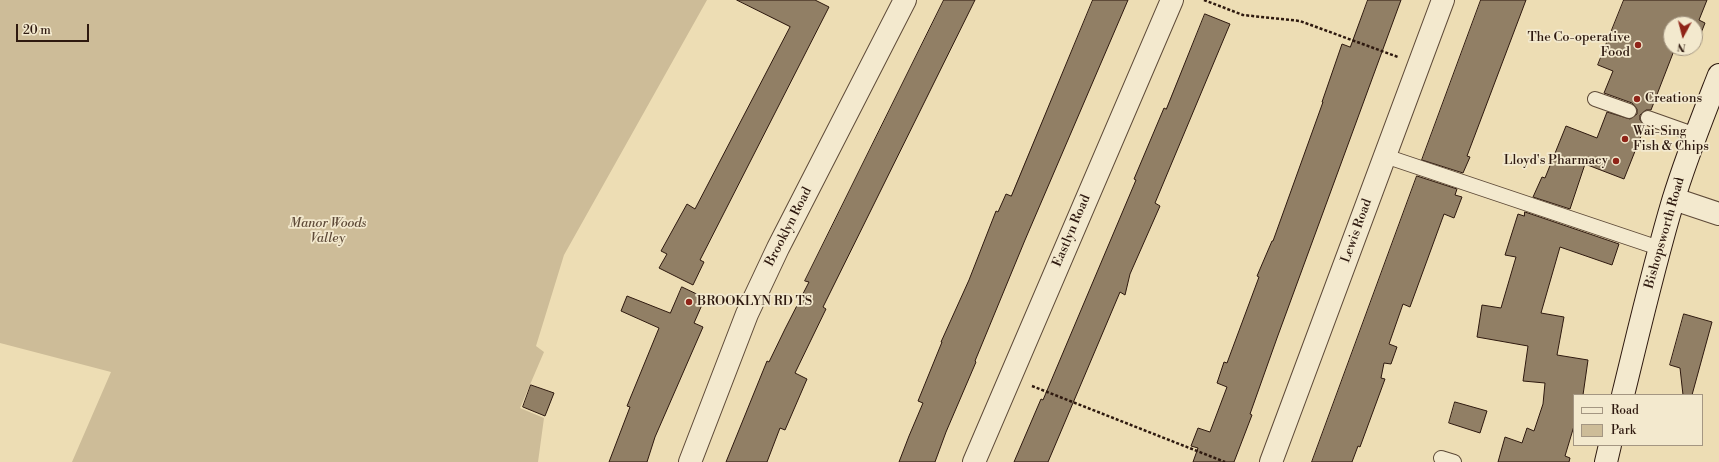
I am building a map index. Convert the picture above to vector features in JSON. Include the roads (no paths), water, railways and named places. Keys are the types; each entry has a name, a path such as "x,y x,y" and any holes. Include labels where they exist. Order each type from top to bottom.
{"street":[{"name":"Brooklyn Road","path":"690,462 753,300 904,0"},
{"name":"Eastlyn Road","path":"974,462 1172,0"},
{"name":"Lewis Road","path":"1272,462 1443,0"},
{"name":"Bishopsworth Road","path":"1623,394 1659,248 1696,135 1719,75"},
{"path":"1674,199 1719,214"}],"lane":[{"path":"1595,99 1629,111"},
{"path":"1648,118 1696,135"},
{"path":"1385,156 1659,248"},
{"path":"1441,458 1454,462"}],"place":[{"name":"The Co-operative Food","path":"1638,45"},
{"name":"Creations","path":"1637,99"},
{"name":"Wai-Sing Fish & Chips","path":"1625,139"},
{"name":"Lloyd's Pharmacy","path":"1616,161"},
{"name":"BROOKLYN RD TS","path":"689,302"}],"park label":[{"name":"Manor Woods Valley","path":"328,232"}]}
